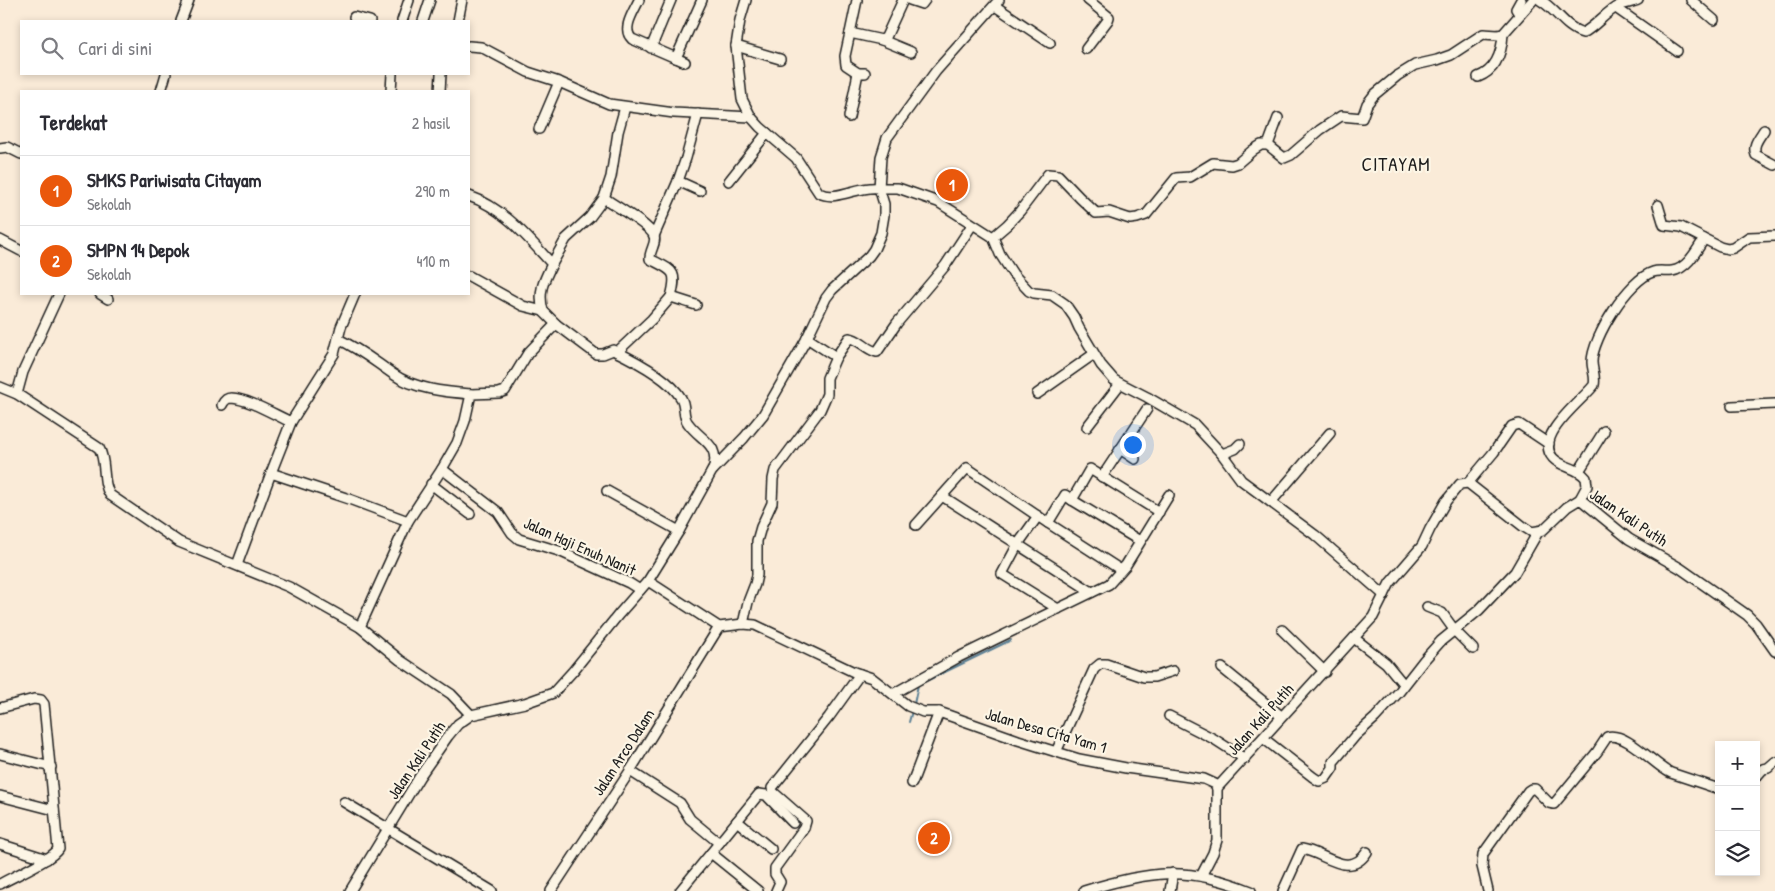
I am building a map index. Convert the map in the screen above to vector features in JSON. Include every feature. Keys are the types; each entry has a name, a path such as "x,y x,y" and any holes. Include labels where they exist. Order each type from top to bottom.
{"street":[{"path":"181,20 189,0"},
{"path":"402,20 409,0"},
{"path":"423,20 430,0"},
{"path":"458,20 462,0"},
{"path":"639,0 627,32 632,39 681,60 702,0"},
{"path":"651,48 671,0"},
{"path":"746,0 740,20 736,46 742,99 751,117 796,158 815,189 823,195 833,197 858,189 898,188 931,199 959,214 972,226 993,237 1000,254 1013,274 1029,291 1052,295 1065,304 1074,316 1094,354 1109,374 1120,384 1147,397 1195,425 1222,454 1241,480 1323,541 1384,595"},
{"path":"848,117 861,73 849,69 844,61 857,0"},
{"path":"882,40 886,37 903,0"},
{"path":"910,0 922,4 925,0"},
{"path":"1086,49 1109,17 1088,0"},
{"path":"1519,14 1516,9 1521,0"},
{"path":"1478,77 1487,74 1502,51 1503,34 1533,0"},
{"path":"1540,0 1566,24 1583,33 1593,28 1604,16 1616,8 1638,0"},
{"path":"1691,0 1714,20"},
{"path":"712,471 744,438 763,414 807,338 826,298 869,256 878,241 884,209 879,188 881,157 888,138 922,89 997,3 1050,43"},
{"path":"1616,8 1677,52"},
{"path":"354,17 366,20"},
{"path":"850,33 882,40 911,52"},
{"path":"993,237 1007,226 1048,174 1058,175 1096,213 1110,212 1130,218 1137,218 1146,215 1176,178 1190,177 1213,163 1232,165 1238,163 1262,145 1268,145 1284,158 1291,155 1320,130 1341,116 1362,118 1367,104 1374,95 1397,76 1415,65 1451,55 1483,34 1503,34"},
{"path":"470,46 481,47 528,72 559,82 601,101 625,107 674,113 751,117"},
{"path":"736,46 780,59"},
{"path":"161,90 166,75"},
{"path":"391,90 392,75"},
{"path":"440,90 441,75"},
{"path":"539,130 559,82"},
{"path":"543,311 540,299 542,287 552,264 566,239 590,217 604,198 612,177 618,132 625,107"},
{"path":"617,352 652,319 671,297 675,281 674,275 663,265 650,259 649,256 654,236 686,158 698,114"},
{"path":"1268,145 1278,118"},
{"path":"1764,130 1755,144 1754,152 1775,165"},
{"path":"729,181 767,133"},
{"path":"0,148 7,147 20,154"},
{"path":"678,181 700,192"},
{"path":"470,196 490,205 506,217 552,264"},
{"path":"604,198 639,221 654,236"},
{"path":"1658,205 1664,225 1676,226 1724,248 1731,249 1749,237 1775,236"},
{"path":"743,624 748,602 758,575 757,541 772,503 775,470 820,410 827,394 827,378 836,357 849,338 855,338 877,352 898,323 945,266 972,226"},
{"path":"1580,499 1587,486 1587,481 1579,471 1552,457 1549,444 1551,436 1557,424 1594,385 1596,378 1592,362 1596,344 1603,328 1621,300 1633,286 1652,272 1677,270 1694,254 1704,239"},
{"path":"0,240 20,250"},
{"path":"470,277 523,306 543,311 556,324 596,354 603,354 610,350 617,352 663,378 673,387 684,404 685,417 688,423 714,451 715,457 712,471"},
{"path":"16,394 23,372 59,295"},
{"path":"237,565 270,473 291,422 334,354 343,321 356,295"},
{"path":"671,297 696,305"},
{"path":"338,339 358,348 392,374 412,384 456,393 499,393 505,390 528,353 556,324"},
{"path":"807,338 836,357"},
{"path":"1037,394 1094,354"},
{"path":"1087,427 1120,384"},
{"path":"0,387 16,394 99,448 103,459 107,490 110,496 134,510 168,536 190,547 290,587 360,627 400,660 451,694 471,715"},
{"path":"360,627 408,521 457,443 465,421 470,394"},
{"path":"222,405 226,399 231,398 258,406 291,422"},
{"path":"1732,406 1775,404"},
{"path":"1102,477 1146,409"},
{"name":"Jalan Kali Putih","path":"1217,788 1325,672 1373,617 1390,583 1422,546 1449,497 1460,484 1468,483 1494,452 1512,426 1519,424 1549,444"},
{"path":"1579,471 1604,431"},
{"path":"1270,502 1330,433"},
{"path":"1222,454 1235,449 1240,444"},
{"path":"1120,449 1135,459"},
{"path":"916,525 966,468 1121,570"},
{"name":"Jalan Haji Enuh Nanit","path":"442,469 498,512 512,533 519,539 559,551 629,583 644,585 719,627"},
{"path":"1072,500 1090,469 1159,512"},
{"name":"Jalan Kali Putih","path":"350,891 387,828 458,724 471,715 525,703 553,693 573,672 644,585 679,531 712,471"},
{"path":"270,473 349,498 408,521"},
{"path":"1468,483 1524,528 1532,532 1538,532"},
{"path":"431,484 470,514"},
{"path":"607,491 679,531"},
{"path":"1048,523 1065,495 1140,541"},
{"path":"719,627 743,624 755,625 876,680 893,694 959,657 1109,584 1121,570 1169,495"},
{"path":"942,496 1092,592"},
{"name":"Jalan Kali Putih","path":"1538,532 1543,530 1568,507 1580,499 1629,539 1680,568 1747,615 1756,624 1775,651"},
{"path":"1038,516 1018,544 1002,574 1058,609"},
{"path":"1263,738 1313,777 1323,780 1333,769 1332,762 1354,736 1375,718 1402,690 1404,685 1441,641 1479,610 1514,572 1538,532"},
{"path":"1427,607 1442,613 1473,649"},
{"name":"Jalan Arco Dalam","path":"551,891 630,771 719,627"},
{"path":"1282,630 1325,672"},
{"path":"1354,638 1386,663 1404,685"},
{"path":"1056,752 1094,669 1100,664 1106,664 1144,677 1154,677 1173,671"},
{"path":"1222,668 1282,716"},
{"path":"776,891 780,882 775,874 775,868 804,828 806,821 773,792 772,788 829,718 860,674"},
{"name":"Jalan Desa Cita Yam 1","path":"893,694 908,706 923,712 939,712 1079,759 1126,768 1198,777 1215,784 1217,788"},
{"path":"0,708 34,699 43,702 58,849 56,853 47,859 0,884"},
{"path":"912,783 939,712"},
{"path":"1169,716 1214,739 1245,759"},
{"path":"1488,891 1482,866 1483,854 1528,791 1535,789 1549,803 1554,804 1607,737 1615,737 1641,750 1671,774 1715,788"},
{"path":"0,754 51,768"},
{"path":"1760,772 1775,762"},
{"path":"630,771 680,803 690,819 719,843"},
{"path":"1201,876 1213,853 1217,840 1217,788"},
{"path":"694,891 683,888 759,794 766,795 793,823"},
{"path":"0,796 54,810"},
{"path":"344,802 492,891"},
{"path":"737,821 771,849"},
{"path":"0,844 47,859"},
{"path":"1283,891 1302,849 1345,864 1352,864 1360,860 1367,852"},
{"path":"711,854 758,891"},
{"path":"1170,891 1173,873"},
{"path":"1084,891 1152,874 1173,873 1220,880 1251,891"}],"waterway":[{"path":"914,704 918,685 1011,640"},
{"path":"909,722 912,711"}],"place":[{"name":"SMKS Pariwisata Citayam","path":"952,185"},
{"name":"SMPN 14 Depok","path":"934,838"}],"district":[{"name":"CITAYAM","path":"1396,164"}]}
